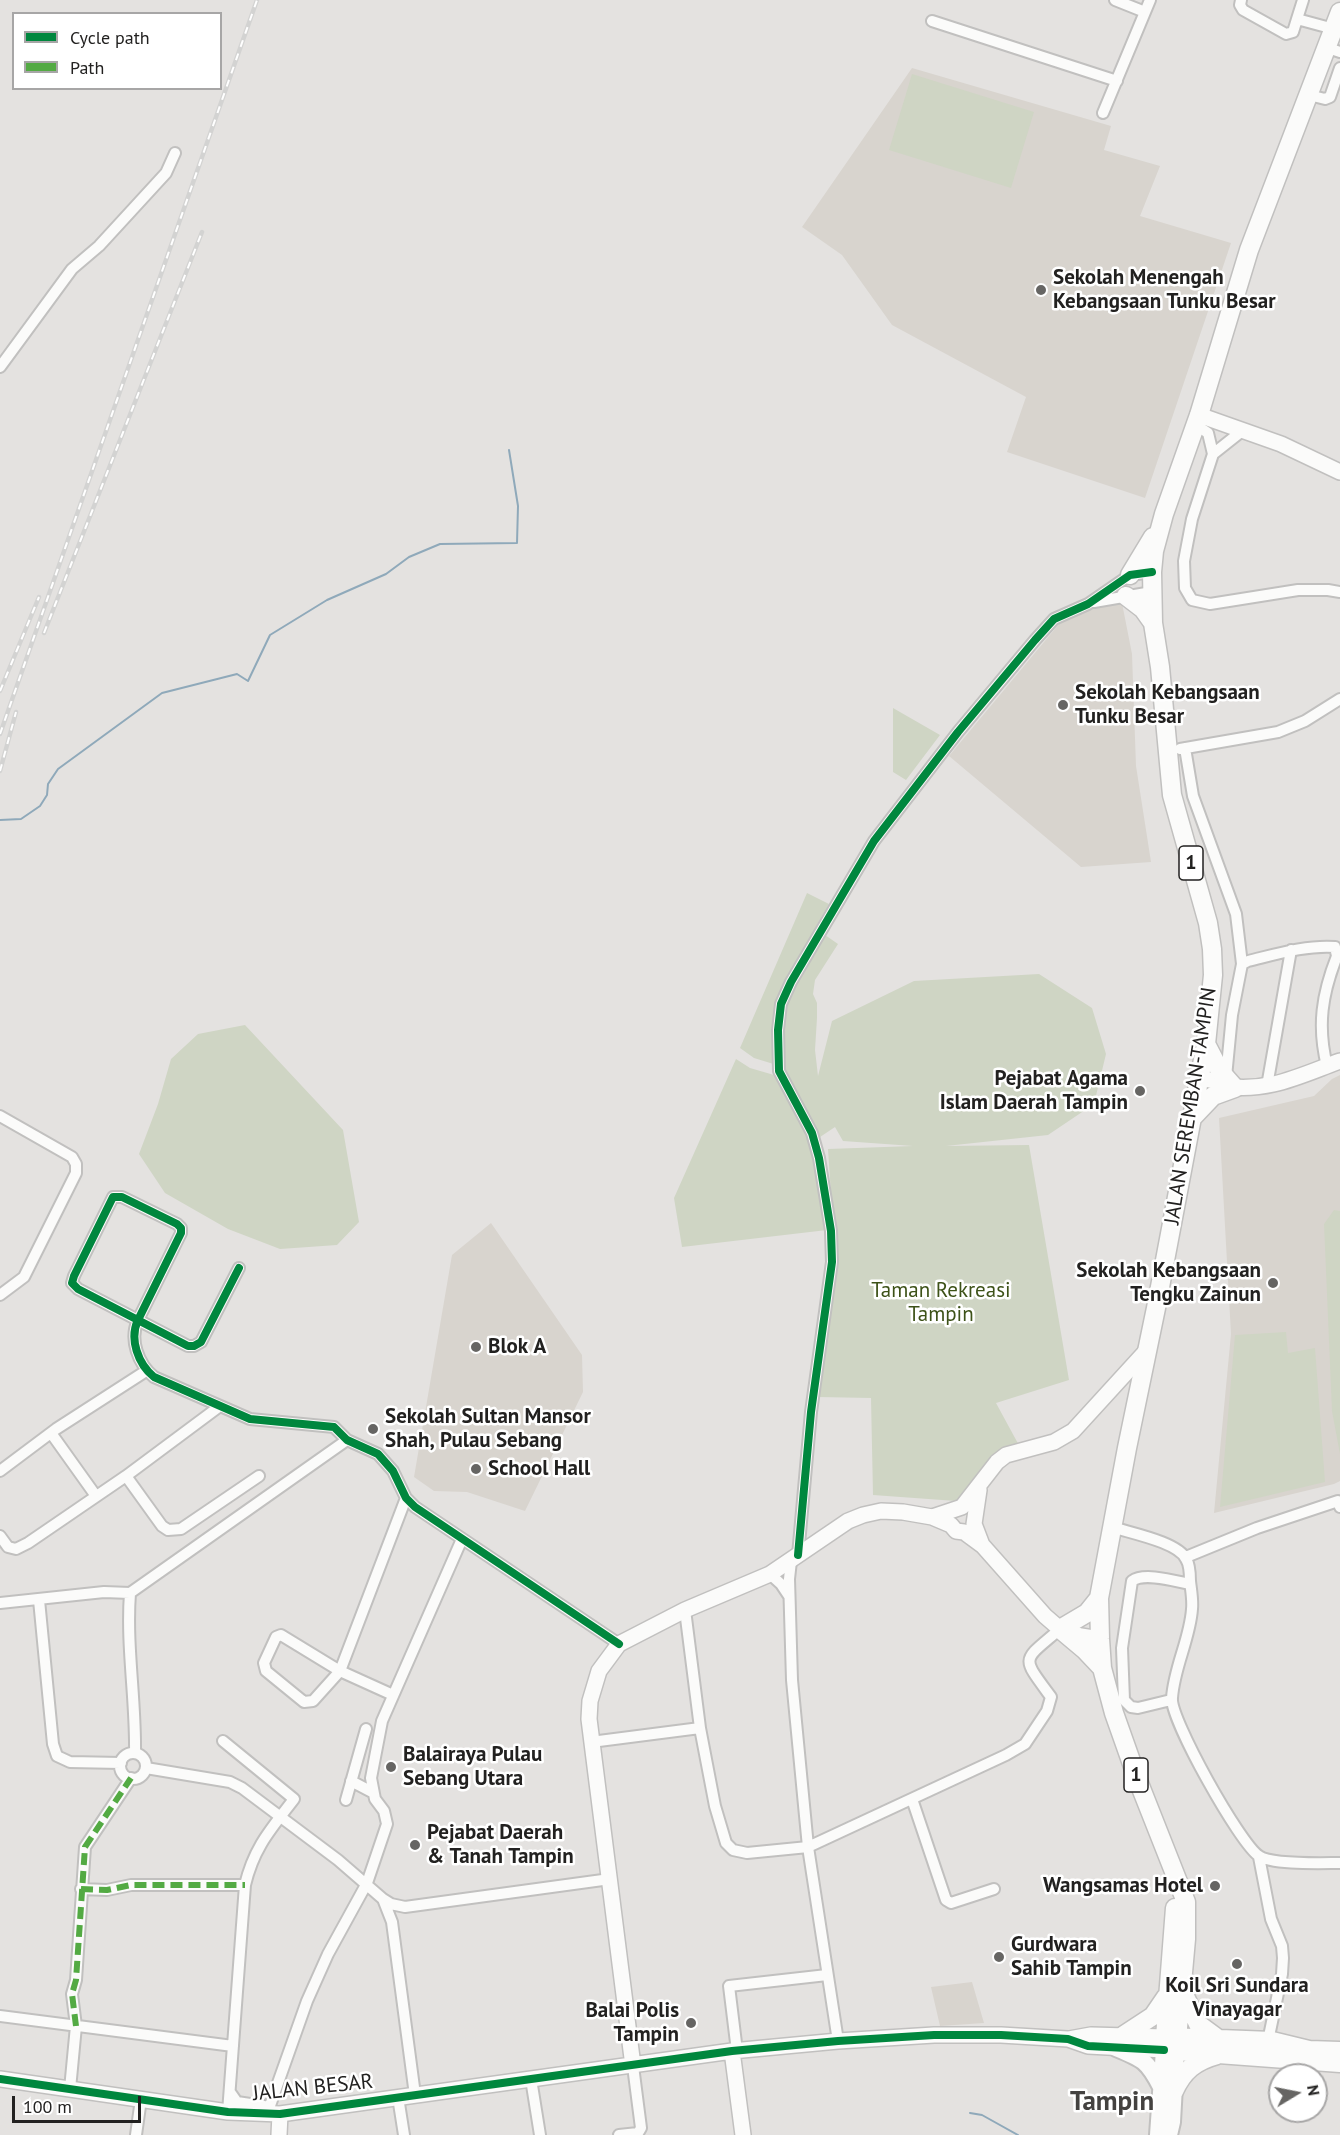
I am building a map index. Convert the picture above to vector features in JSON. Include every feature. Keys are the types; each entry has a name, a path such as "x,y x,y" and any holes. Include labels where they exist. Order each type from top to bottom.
{"highway":[{"name":"JALAN SEREMBAN-TAMPIN","path":"1171,2043 1178,1885 1114,1713 1102,1668 1099,1598 1193,1117 1211,1006 1212,949 1208,923 1172,795 1176,750 1153,623 1152,572 1154,551 1162,523 1197,420 1249,250 1309,95 1334,50 1337,20"},
{"path":"1130,575 1162,523"},
{"path":"1126,596 1143,609 1153,623"},
{"path":"1193,1117 1227,1085 1206,1044"},
{"path":"1099,1598 1087,1612 1060,1629 1102,1668"},
{"path":"1120,2042 1153,2016 1175,1991 1198,2024 1219,2046"},
{"path":"1167,2089 1191,2065 1219,2046 1268,2041 1309,2049 1340,2050"},
{"path":"1171,2043 1219,2046 1340,2063"}],"main road":[{"path":"1120,2042 1149,2066 1167,2089 1169,2135"},
{"path":"1158,2135 1167,2089 1171,2043"}],"street":[{"path":"1115,0 1145,12"},
{"path":"1103,113 1150,0"},
{"path":"1241,0 1240,5 1243,10 1287,34 1293,32 1303,0"},
{"path":"1297,19 1337,20"},
{"path":"932,21 1117,81"},
{"path":"1309,95 1325,99 1330,97 1340,68"},
{"path":"0,367 72,269 99,246 166,173 175,153"},
{"path":"1197,420 1281,444 1340,472"},
{"path":"1197,420 1208,433 1213,454 1192,519 1184,561 1185,588 1192,600 1210,604 1298,590 1340,592"},
{"path":"1213,454 1242,431"},
{"path":"838,2041 808,1846 792,1680 789,1579 795,1558 811,1412 832,1255 831,1231 812,1133 779,1071 778,1030 781,1004 791,982 880,833 958,732 1035,640 1054,619 1088,604 1130,575 1152,572"},
{"path":"1088,604 1152,591"},
{"path":"1227,1085 1232,1015 1242,964 1236,914 1176,750 1278,732 1305,721 1340,699"},
{"path":"1199,1082 1218,1082 1250,1089 1278,1085 1334,1063 1322,1044 1321,1021 1327,982 1338,953 1291,950 1242,964"},
{"path":"1267,1086 1291,950"},
{"path":"0,1116 72,1157 76,1164 76,1173 24,1277 0,1294"},
{"path":"239,1268 201,1342 194,1346 188,1346 138,1320 78,1289 72,1283 113,1197 118,1196 177,1224 181,1228 181,1233 138,1320 133,1331 135,1345 146,1371 154,1377 249,1419 334,1427 347,1440 378,1454 393,1471 406,1498 415,1507 619,1644"},
{"path":"963,1519 979,1487 998,1462 1006,1455 1054,1442 1073,1431 1148,1350"},
{"path":"0,1471 51,1433 146,1371"},
{"path":"0,1536 8,1547 16,1549 28,1543 126,1476 220,1406"},
{"path":"51,1433 96,1496"},
{"path":"0,1603 104,1592 130,1593 347,1440"},
{"path":"126,1476 162,1526 168,1530 182,1529 259,1476"},
{"path":"393,1695 340,1671 280,1635 276,1637 264,1663 266,1671 304,1702 313,1701 340,1671 406,1498"},
{"path":"1186,1557 1257,1528 1339,1503"},
{"path":"619,2135 638,2133 641,2127 589,1719 594,1686 599,1671 619,1644 685,1611 770,1574 848,1521 881,1511 963,1519 983,1546 1045,1616 1060,1629 1100,1639 1122,1638"},
{"path":"1112,1527 1174,1547 1186,1557 1192,1609 1171,1700 1174,1713 1204,1775 1259,1857 1271,1918 1282,1946 1283,1958 1282,1974 1268,2041"},
{"path":"279,2135 272,2112 307,2001 328,1953 367,1883 387,1824 384,1811 372,1792 371,1778 382,1721 462,1539"},
{"path":"770,1574 781,1584 791,1599"},
{"path":"1171,1700 1138,1708 1131,1707 1124,1700 1122,1638 1132,1581 1144,1577 1190,1584"},
{"path":"130,1593 128,1614 136,1715 135,1753"},
{"path":"39,1600 53,1744 57,1756 69,1762 121,1763"},
{"path":"685,1611 700,1728 716,1806 726,1843 733,1850 747,1853 808,1846 1025,1744 1051,1702 1051,1697 1029,1668 1030,1654 1060,1629"},
{"path":"591,1742 700,1728"},
{"path":"346,1800 366,1729"},
{"path":"223,1741 294,1799 256,1851 245,1885 228,2112"},
{"path":"135,1753 145,1760 146,1768 139,1777 131,1778 122,1771 121,1763 124,1756 135,1753"},
{"path":"146,1768 230,1782 256,1797 391,1904 405,1907 610,1879"},
{"path":"70,2089 76,2026 72,1994 76,1980 85,1847 131,1778"},
{"path":"351,1781 372,1792"},
{"path":"912,1799 946,1900 951,1903 994,1890"},
{"path":"1259,1857 1275,1861 1340,1863"},
{"path":"81,1889 107,1890 131,1885 245,1885"},
{"path":"383,1899 391,1916 415,2095"},
{"path":"394,1937 405,1907"},
{"path":"743,2135 729,1986 827,1975"},
{"path":"0,2016 233,2046"},
{"name":"JALAN BESAR","path":"0,2079 228,2112 272,2112 415,2095 734,2051 838,2041 934,2035 1001,2035 1068,2040 1091,2035 1120,2042 1171,2043"},
{"path":"531,2079 540,2135"},
{"path":"230,2092 237,2102 272,2112"},
{"path":"398,2097 404,2135"},
{"path":"136,2135 141,2099"}],"shaded area":[{"name":"Sekolah Menengah Kebangsaan Tunku Besar","path":"912,68 1111,126 1104,150 1160,166 1140,216 1231,243 1145,498 1007,452 1026,397 892,325 842,255 802,227"},
{"name":"Sekolah Kebangsaan Tunku Besar","path":"1122,603 1132,654 1136,766 1151,862 1081,867 949,756 1059,624 1089,608"},
{"name":"Sekolah Kebangsaan Tengku Zainun","path":"1340,1075 1340,1481 1214,1513 1231,1334 1219,1118 1314,1096 1332,1079"},
{"path":"491,1223 582,1355 583,1392 525,1511 467,1492 434,1491 414,1477 452,1255"},
{"path":"972,1982 984,2023 940,2026 931,1987"}],"green space":[{"path":"912,74 1034,112 1011,188 889,150"},
{"path":"893,708 940,735 906,780 893,772"},
{"name":"Taman Rekreasi Tampin","path":"807,893 829,904 815,928 838,944 815,980 813,994 817,1003 815,1050 818,1076 832,1021 914,981 1039,974 1092,1008 1106,1054 1094,1104 1048,1135 946,1146 1029,1145 1069,1380 996,1403 1021,1449 956,1501 873,1495 871,1398 818,1397 834,1239 828,1149 913,1146 843,1141 835,1127 814,1141 780,1066 754,1058 740,1048"},
{"path":"245,1025 343,1130 359,1222 337,1245 280,1249 228,1229 165,1193 139,1154 158,1104 171,1059 198,1034"},
{"path":"736,1059 750,1068 774,1075 798,1112 811,1140 827,1230 682,1247 674,1198"},
{"path":"1334,1210 1340,1211 1340,1454 1332,1411 1324,1224"},
{"path":"1286,1332 1288,1353 1315,1348 1325,1482 1220,1507 1235,1335"}],"waterway":[{"path":"0,820 21,819 40,806 47,795 48,784 58,769 162,693 237,674 248,681 270,635 327,600 386,574 409,557 440,544 517,543 518,506 509,450"},
{"path":"970,2113 982,2115 1018,2135"}],"railway":[{"path":"0,734 257,0"},
{"path":"44,633 202,232"},
{"path":"0,691 39,597"},
{"path":"0,771 16,712"}],"marked path":[{"path":"76,2026 72,1994 76,1980 85,1847 131,1778"},
{"path":"81,1889 107,1890 131,1885 245,1885"}],"cycle path":[{"path":"798,1555 811,1412 832,1262 831,1231 819,1158 812,1133 779,1071 778,1030 781,1004 791,982 874,841 958,732 1035,640 1054,619 1088,604 1130,575 1152,572"},
{"path":"239,1268 201,1342 194,1346 188,1346 78,1289 72,1283 113,1197 122,1197 177,1224 181,1228 181,1233 138,1320 135,1327 137,1351 148,1372 154,1377 250,1419 334,1427 347,1440 378,1454 393,1471 406,1498 415,1507 619,1644"},
{"path":"0,2079 228,2112 280,2114 732,2051 838,2041 934,2035 1001,2035 1068,2039 1088,2046 1164,2050"}],"place":[{"name":"Sekolah Menengah Kebangsaan Tunku Besar","path":"1041,290"},
{"name":"Sekolah Kebangsaan Tunku Besar","path":"1063,705"},
{"name":"Pejabat Agama Islam Daerah Tampin","path":"1140,1091"},
{"name":"Sekolah Kebangsaan Tengku Zainun","path":"1273,1283"},
{"name":"Blok A","path":"476,1347"},
{"name":"Sekolah Sultan Mansor Shah, Pulau Sebang","path":"373,1429"},
{"name":"School Hall","path":"476,1469"},
{"name":"Balairaya Pulau Sebang Utara","path":"391,1767"},
{"name":"Pejabat Daerah & Tanah Tampin","path":"415,1845"},
{"name":"Wangsamas Hotel","path":"1215,1886"},
{"name":"Gurdwara Sahib Tampin","path":"999,1957"},
{"name":"Koil Sri Sundara Vinayagar","path":"1237,1964"},
{"name":"Balai Polis Tampin","path":"691,2023"}],"district":[{"name":"Tampin","path":"1112,2102"}]}
